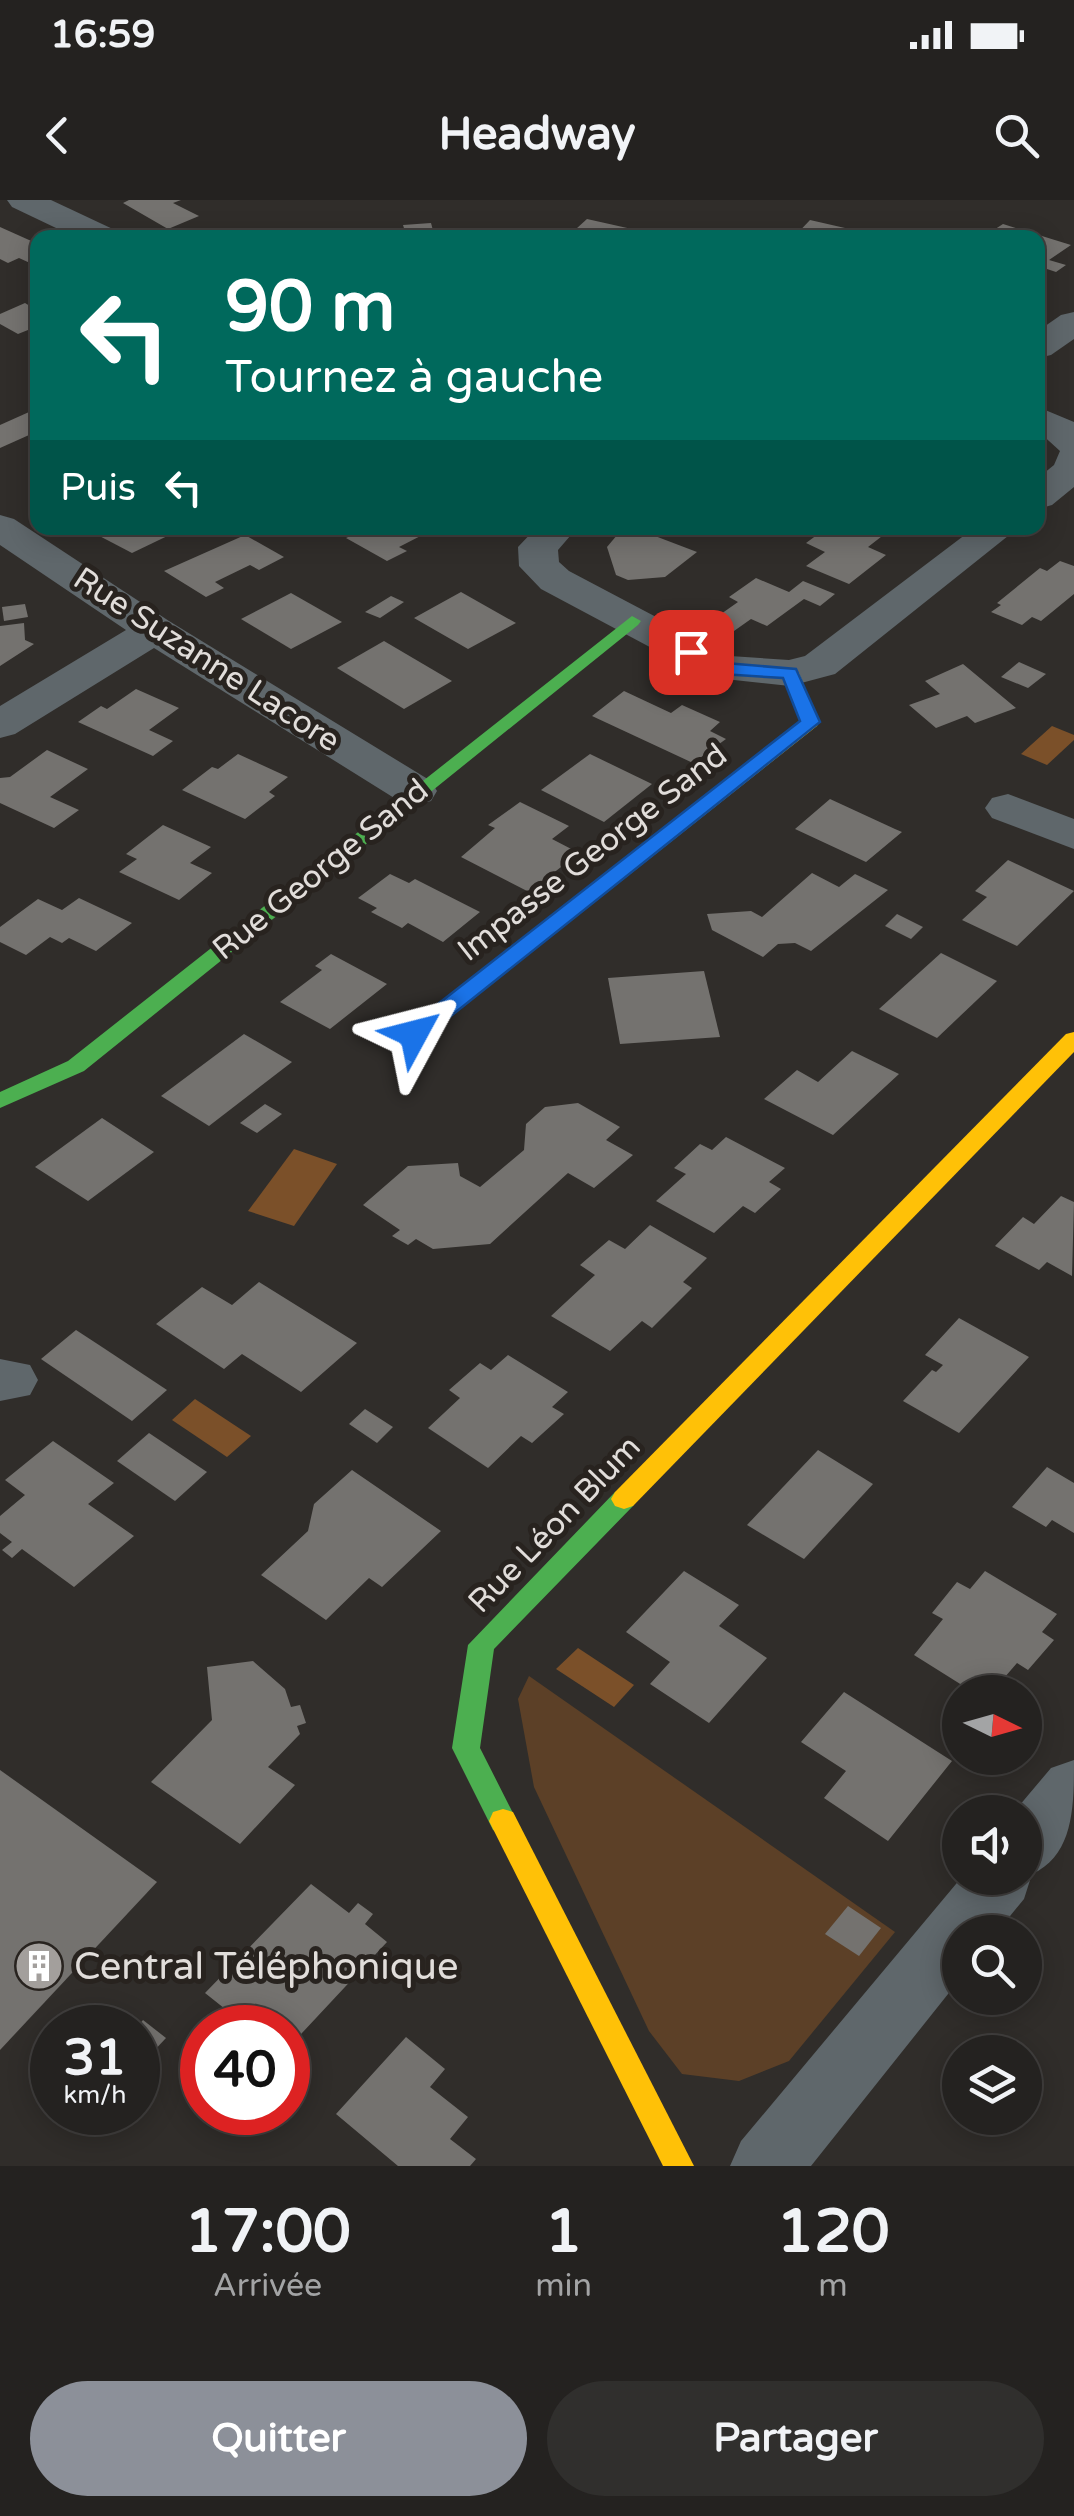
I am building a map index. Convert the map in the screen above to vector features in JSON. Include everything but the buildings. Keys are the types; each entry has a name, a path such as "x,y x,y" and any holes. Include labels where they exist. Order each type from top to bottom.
{"street":[{"path":"24,200 89,230"},
{"path":"1045,343 1074,323"},
{"path":"1045,421 1057,426 1074,444"},
{"path":"1045,492 1073,470 1074,460"},
{"name":"Rue Suzanne Lacore","path":"0,527 154,630 415,791"},
{"path":"548,538 539,566 555,580 721,668 790,673 820,665 989,535"},
{"name":"Rue George Sand","path":"0,1102 76,1066 632,621"},
{"path":"0,726 154,630"},
{"name":"Impasse George Sand","path":"414,1034 810,722 790,673"},
{"path":"1008,808 1074,835"},
{"name":"Rue Léon Blum","path":"679,2166 466,1748 481,1645 1074,1039"},
{"path":"1042,1827 1074,1788"},
{"path":"766,2166 987,1895"}],"shaded area":[{"path":"1052,726 1074,735 1074,740 1047,765 1021,754"},
{"path":"294,1149 337,1164 294,1226 248,1211"},
{"path":"195,1399 251,1436 227,1457 172,1420"},
{"path":"578,1648 634,1685 614,1707 556,1669"},
{"path":"529,1676 895,1932 789,2061 739,2081 682,2074 649,2031 534,1787 518,1699"}],"traffic: fast":[{"path":"0,1101 76,1066 632,621"},
{"path":"503,1821 466,1748 481,1645 624,1499"}],"traffic: slow":[{"path":"414,1034 810,722 790,673"},
{"path":"624,1499 1074,1039"},
{"path":"503,1821 679,2166"}],"place":[{"name":"Central Téléphonique","path":"39,1966"}],"route":[{"path":"414,1034 810,722 790,673 721,668 691,652"}]}
